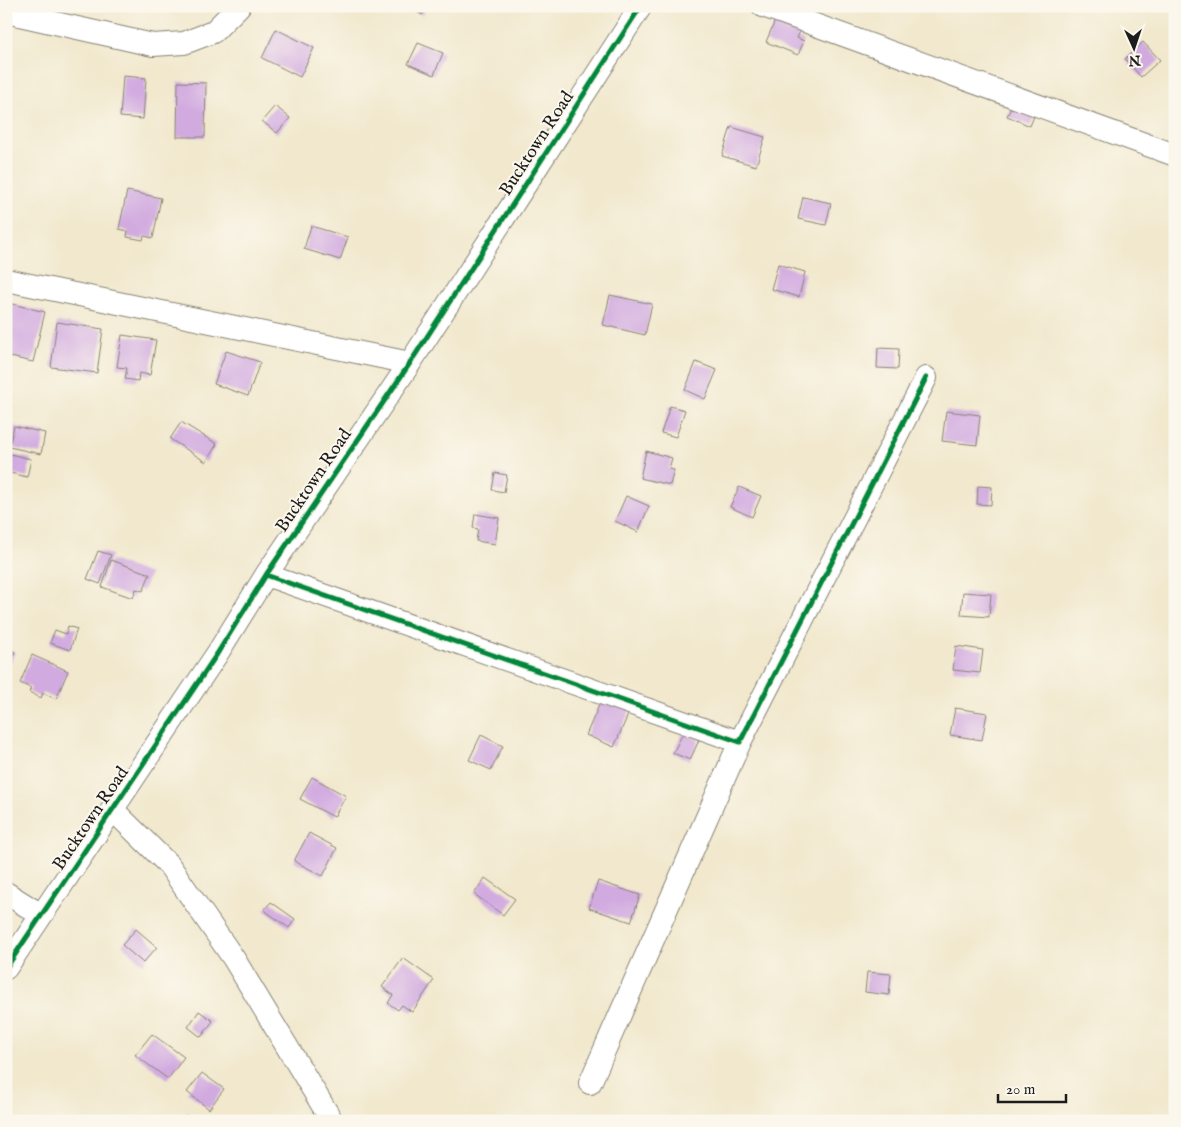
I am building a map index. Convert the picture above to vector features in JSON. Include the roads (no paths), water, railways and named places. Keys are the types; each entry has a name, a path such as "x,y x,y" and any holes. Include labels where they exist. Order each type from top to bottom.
{"street":[{"path":"6,12 153,45 184,43 213,32 239,6"},
{"name":"Bucktown Road","path":"6,968 217,654 266,575 410,363 641,6"},
{"path":"764,6 1175,154"},
{"path":"6,280 410,363"},
{"path":"590,1083 740,742 926,378"},
{"path":"266,575 740,742"},
{"path":"112,809 169,865 234,959 332,1121"},
{"path":"6,893 41,915"}]}
